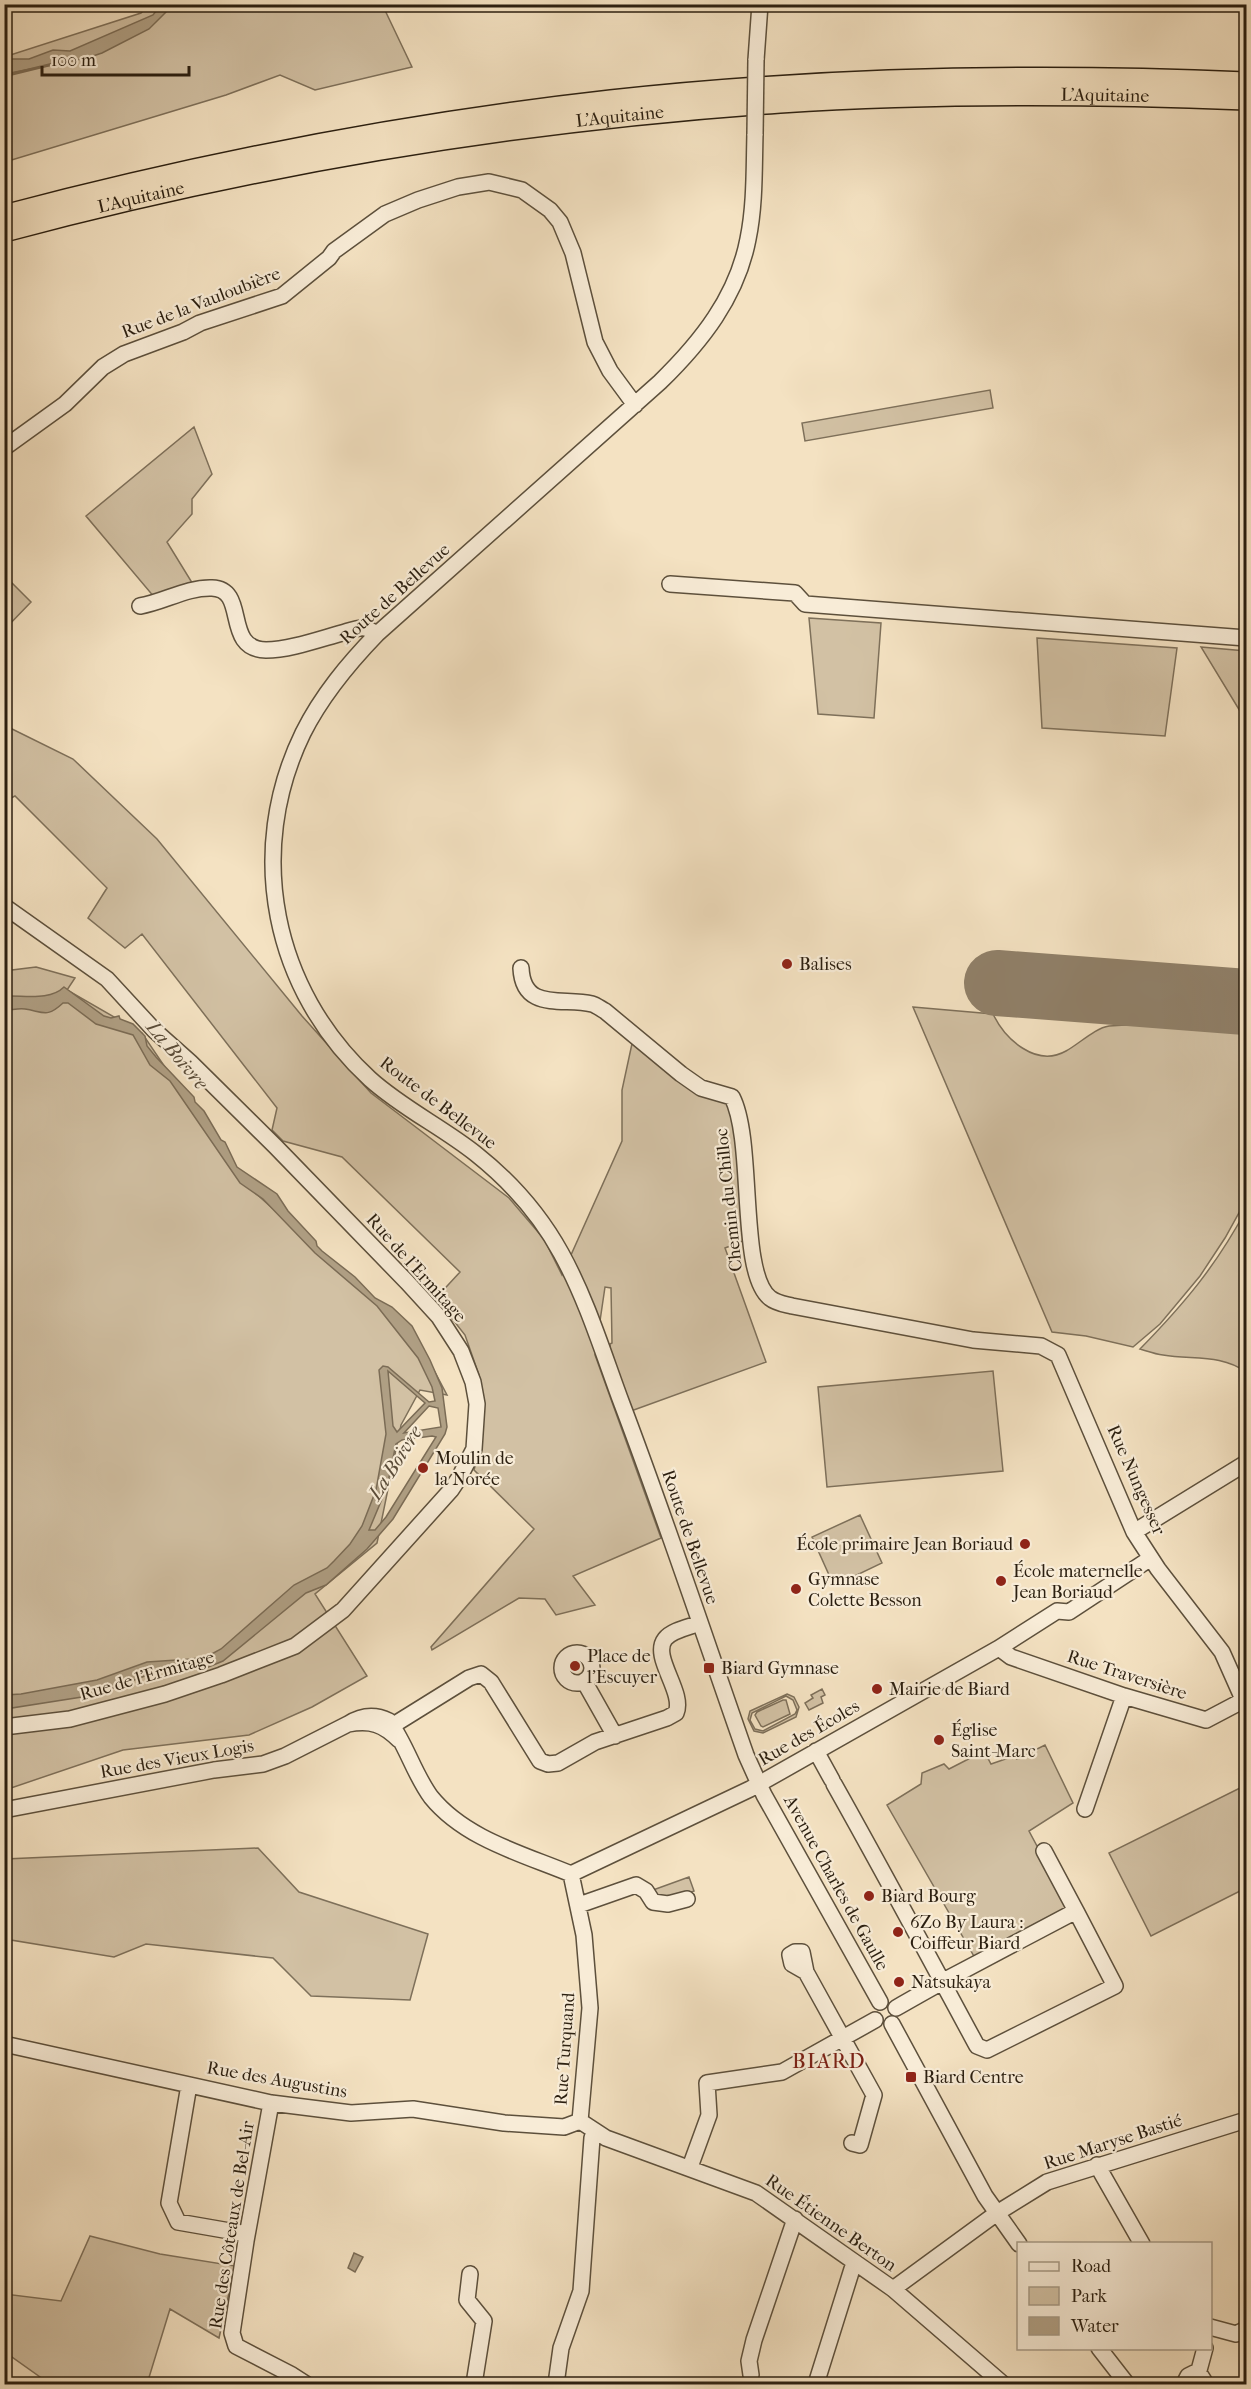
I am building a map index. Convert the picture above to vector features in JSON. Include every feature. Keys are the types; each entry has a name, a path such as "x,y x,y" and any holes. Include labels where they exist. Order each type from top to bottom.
{"highway":[{"name":"L'Aquitaine","path":"4,216 166,176 295,149 458,121 612,101 786,87 910,81 1031,79 1246,83"},
{"name":"L'Aquitaine","path":"4,231 173,190 316,160 475,134 614,116 784,102 930,96 1090,94 1246,99"}],"street":[{"name":"Route de Bellevue","path":"759,1784 746,1755 640,1452 574,1278 543,1224 504,1179 476,1154 371,1081 338,1047 313,1012 295,976 281,937 274,896 273,854 284,783 302,734 317,707 348,664 377,634 635,405 689,353 716,318 733,287 744,256 750,229 754,192 756,60 760,4"},
{"name":"Rue de la Vauloubière","path":"4,448 64,404 103,367 124,354 183,332 200,323 282,296 329,258 334,251 386,214 418,200 458,187 489,182 522,190 550,210 560,222 573,253 595,342 610,371 635,405"},
{"path":"670,584 795,593 805,604 1246,638"},
{"path":"140,606 203,589 220,590 231,599 237,625 245,642 258,649 277,649 364,628 377,634"},
{"name":"Rue de l’Ermitage","path":"4,906 107,979 154,1030 267,1138 406,1282 451,1333 473,1382 477,1404 474,1449 459,1478 343,1610 295,1646 165,1694 70,1719 4,1727"},
{"name":"Chemin du Chilloc","path":"521,968 522,981 532,995 543,999 592,1004 605,1011 701,1088 732,1097 738,1108 740,1120 756,1278 770,1298 777,1303 973,1340 1041,1346 1058,1355"},
{"name":"Rue Nungesser","path":"1058,1355 1134,1532 1222,1652 1245,1703"},
{"path":"1134,1532 1246,1463"},
{"name":"Rue des Écoles","path":"571,1874 759,1784 999,1647 1057,1611 1069,1612 1151,1558"},
{"path":"571,1874 502,1846 472,1831 452,1816 430,1796 390,1727 475,1674 481,1674 491,1682 540,1761 548,1764 558,1763 581,1748 676,1713 678,1703 663,1656 663,1643 665,1638 672,1634 700,1623"},
{"name":"Rue Traversière","path":"999,1647 1011,1657 1124,1696 1206,1720 1245,1703"},
{"path":"584,1681 615,1736"},
{"path":"1085,1809 1124,1696"},
{"name":"Rue des Vieux Logis","path":"4,1810 214,1770 263,1764 285,1756 364,1716 374,1716 389,1721 390,1727"},
{"path":"816,1751 977,2046 987,2050 1052,2015 1058,2016 1115,1986 1044,1851"},
{"name":"Avenue Charles de Gaulle","path":"759,1784 880,2002"},
{"name":"Rue Turquand","path":"571,1874 584,1935 590,2008 580,2121"},
{"path":"579,1905 636,1886 646,1891 652,1902 668,1904 687,1899"},
{"path":"896,2007 1076,1911"},
{"path":"806,1972 874,2095 860,2145 852,2143"},
{"path":"880,2002 891,2002 896,2007 898,2015 892,2024 880,2025 874,2020 873,2012 880,2002"},
{"path":"690,2167 709,2115 707,2083 782,2072 874,2020"},
{"path":"892,2024 997,2213 1018,2242"},
{"name":"Rue des Augustins","path":"4,2044 271,2103 351,2113 413,2109 504,2123 564,2127 580,2121"},
{"path":"189,2085 169,2203 172,2213 178,2222 247,2234"},
{"name":"Rue des Côteaux de Bel-Air","path":"271,2103 232,2333 236,2346 292,2375 306,2385"},
{"name":"Rue Maryse Bastié","path":"893,2289 997,2213 1047,2182 1246,2120"},
{"name":"Rue Étienne Berton","path":"580,2121 606,2139 690,2167 756,2193 893,2289 1003,2385"},
{"path":"556,2385 561,2348 581,2291 594,2132"},
{"path":"1097,2165 1141,2242"},
{"path":"751,2375 749,2361 754,2340 795,2219"},
{"path":"816,2385 852,2269 856,2263"},
{"path":"470,2274 467,2300 484,2321 474,2385"},
{"path":"1212,2328 1236,2334 1246,2329"},
{"path":"1100,2350 1127,2385"},
{"path":"1184,2385 1188,2376 1202,2379 1205,2350"}],"green space":[{"path":"382,4 412,67 315,90 280,75 226,95 5,162 4,57 141,13 149,5"},
{"path":"990,390 993,408 805,441 802,423"},
{"path":"194,427 212,474 192,499 192,514 167,542 199,594 160,604 86,516"},
{"path":"5,576 31,602 4,629"},
{"path":"809,618 881,623 874,718 818,714"},
{"path":"1037,638 1177,648 1165,736 1042,728"},
{"path":"1201,647 1246,651 1246,721"},
{"path":"4,725 73,759 157,839 302,1016 371,1093 509,1198 544,1239 562,1275 622,1141 622,1090 633,1039 721,1095 735,1116 748,1239 725,1248 766,1362 631,1411 610,1351 612,1343 611,1288 605,1287 595,1355 661,1538 573,1576 595,1605 556,1615 545,1599 519,1598 432,1650 431,1647 534,1529 474,1470 479,1451 484,1402 479,1375 465,1335 436,1298 460,1272 342,1157 283,1141 272,1130 277,1108 142,934 125,948 88,918 107,888 15,796 5,801"},
{"path":"36,967 75,978 67,990 142,1033 241,1180 417,1338 447,1395 420,1390 401,1425 377,1543 315,1594 367,1676 312,1707 249,1735 123,1750 5,1790 5,1850 4,971"},
{"path":"913,1007 993,1014 1013,1041 1033,1053 1044,1056 1066,1051 1093,1033 1109,1026 1160,1026 1246,1034 1246,1200 1200,1276 1160,1324 1133,1347 1086,1336 1052,1332"},
{"path":"1246,1210 1246,1372 1227,1362 1163,1355 1140,1349 1171,1316 1211,1267"},
{"path":"993,1371 1003,1471 827,1487 818,1387"},
{"path":"860,1515 882,1563 834,1586 812,1537"},
{"path":"822,1689 825,1695 821,1697 823,1703 809,1710 805,1703 813,1698 811,1695"},
{"path":"787,1694 794,1697 799,1707 796,1717 763,1733 754,1731 748,1719 750,1711","holes":["786,1696 793,1700 797,1710 795,1714 763,1731 755,1729 750,1720 752,1713"]},
{"path":"786,1700 790,1714 761,1726 755,1715 757,1712"},
{"path":"1045,1745 1073,1803 1029,1831 1070,1908 975,1958 887,1805 921,1784 922,1773 944,1764 949,1769 984,1751 991,1764 1014,1756 1017,1759"},
{"path":"1246,1785 1246,1888 1151,1936 1109,1853"},
{"path":"258,1848 299,1892 428,1934 410,2000 311,1996 273,1958 146,1944 114,1957 5,1939 5,1859"},
{"path":"689,1877 694,1891 675,1898 655,1897 653,1890"},
{"path":"90,2236 160,2254 235,2266 219,2338 170,2309 147,2384 50,2384 5,2352 5,2294 61,2301"}],"water":[{"path":"161,5 170,5 149,29 102,53 5,74 5,59 29,59 53,50 70,51 153,15"},
{"path":"64,987 104,1016 111,1018 119,1016 120,1019 133,1024 145,1036 147,1046 156,1057 194,1097 195,1102 204,1111 221,1140 225,1142 237,1167 277,1194 288,1211 316,1241 322,1251 355,1277 375,1298 392,1307 412,1326 442,1388 447,1427 445,1434 393,1519 367,1549 326,1585 306,1593 223,1661 206,1668 158,1671 82,1697 5,1709 5,1695 97,1680 147,1662 192,1659 208,1656 221,1649 294,1585 327,1568 350,1544 362,1526 376,1490 386,1434 379,1370 383,1366 388,1367 429,1402 435,1401 432,1387 418,1358 377,1306 315,1253 263,1199 240,1183 170,1081 150,1065 133,1035 96,1024 68,1003 63,1003 53,1011 45,1013 23,1009 5,1010 5,996 44,996","holes":["388,1371 425,1403 397,1432 393,1426","429,1406 438,1408 441,1427 404,1433","436,1437 386,1517 375,1530 369,1530 387,1487 396,1444 402,1440"]},
{"path":"354,2253 363,2257 355,2272 348,2268"}],"waterway":[{"name":"La Boivre","path":"4,76 53,64"}],"runway":[{"path":"997,983 1246,1002"}],"place":[{"name":"Balises","path":"787,964"},
{"name":"Moulin de la Norée","path":"423,1468"},
{"name":"École primaire Jean Boriaud","path":"1025,1544"},
{"name":"École maternelle Jean Boriaud","path":"1001,1581"},
{"name":"Gymnase Colette Besson","path":"796,1589"},
{"name":"Place de l’Escuyer","path":"575,1666"},
{"name":"Biard Gymnase","path":"709,1668"},
{"name":"Mairie de Biard","path":"877,1689"},
{"name":"Église Saint-Marc","path":"939,1740"},
{"name":"Biard Bourg","path":"869,1896"},
{"name":"6Zo By Laura : Coiffeur Biard","path":"898,1932"},
{"name":"Natsukaya","path":"899,1982"},
{"name":"Biard Centre","path":"911,2077"}],"district":[{"name":"BIARD","path":"829,2061"}]}
